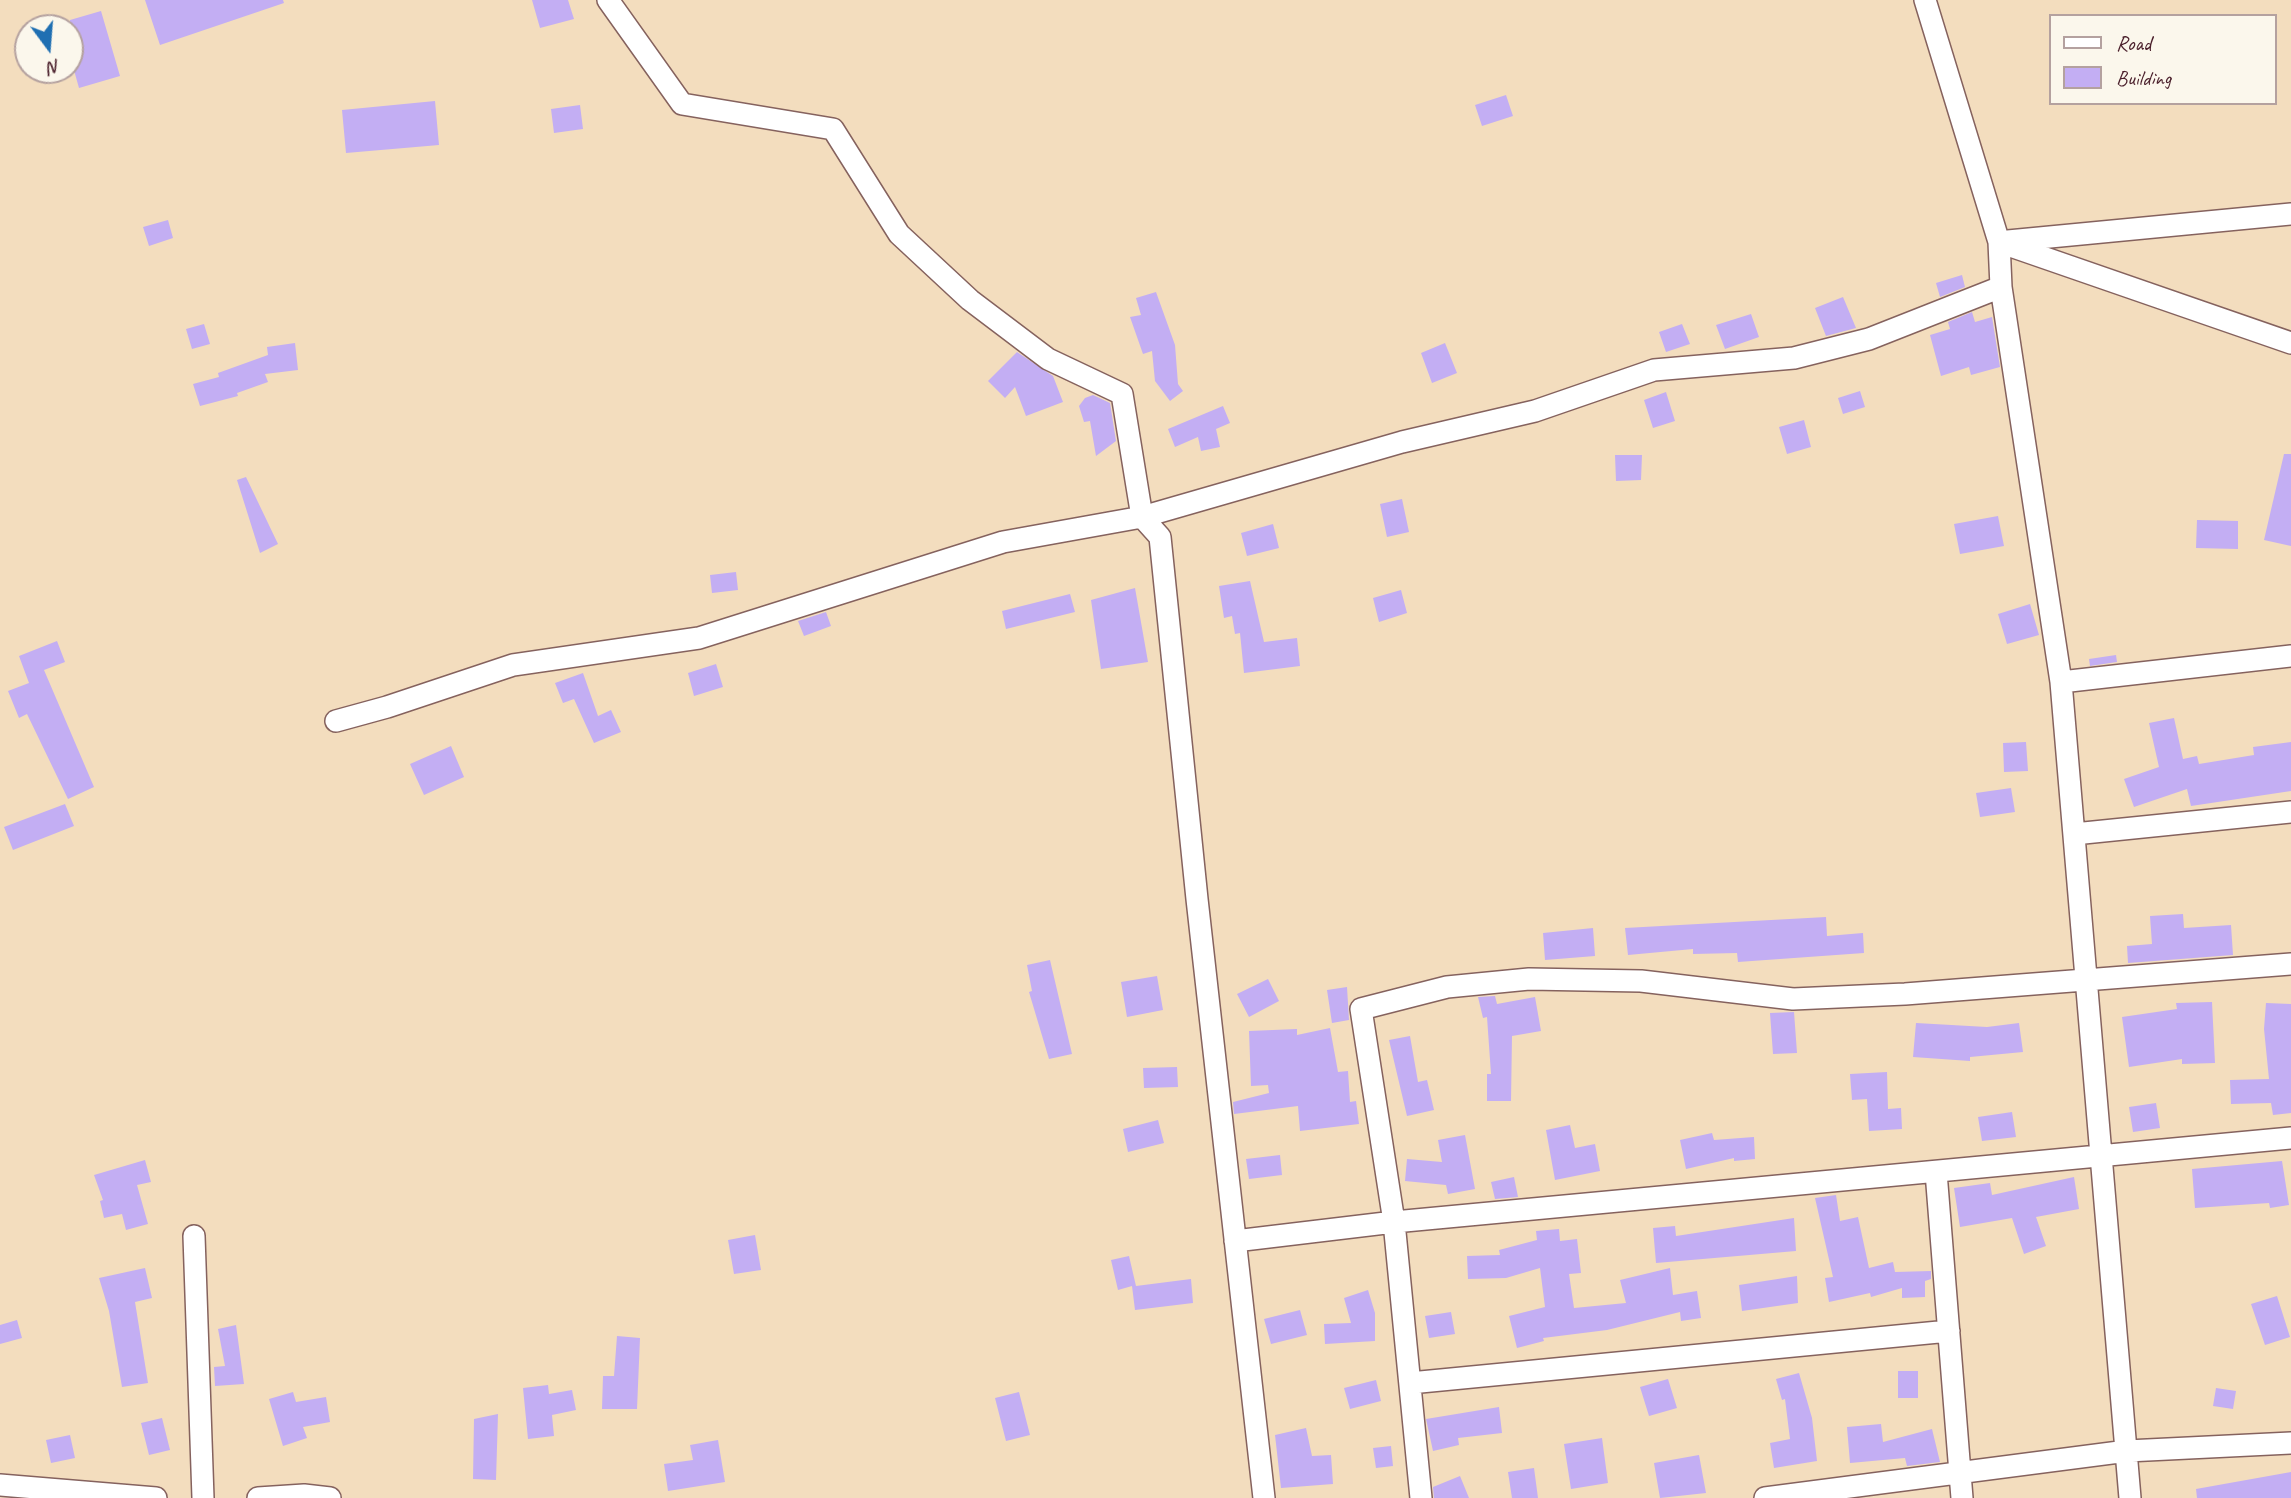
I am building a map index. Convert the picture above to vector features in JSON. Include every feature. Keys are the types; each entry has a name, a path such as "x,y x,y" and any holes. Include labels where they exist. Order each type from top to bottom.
{"street":[{"path":"608,0 682,104 833,130 900,234 970,300 1048,359 1122,394 1142,517 1160,537 1264,1498"},
{"path":"1925,0 1999,242 2001,287 2061,682 2130,1498"},
{"path":"1999,242 2291,214"},
{"path":"1999,242 2291,344"},
{"path":"336,721 387,707 513,664 699,638 1003,542 1142,517 1402,442 1535,411 1654,370 1794,358 1869,339 2001,287"},
{"path":"2061,682 2291,656"},
{"path":"2074,834 2291,812"},
{"path":"1421,1498 1394,1222 1361,1009 1447,987 1528,979 1641,981 1793,999 2087,981 2291,964"},
{"path":"1235,1241 1394,1222 2102,1158 2291,1138"},
{"path":"1936,1172 1962,1498"},
{"path":"194,1236 203,1498"},
{"path":"1410,1383 1948,1331"},
{"path":"1765,1498 2127,1451 2291,1443"},
{"path":"0,1485 156,1498"},
{"path":"258,1498 304,1495 330,1498"}],"building":[{"path":"145,0 283,0 284,3 160,45"},
{"path":"532,0 568,0 574,19 540,28"},
{"path":"101,11 120,76 79,88 78,84 84,84 84,16"},
{"path":"1506,95 1513,116 1482,126 1475,105"},
{"path":"435,101 439,145 346,153 342,110"},
{"path":"580,105 583,129 554,133 551,109"},
{"path":"168,220 173,238 149,246 143,227"},
{"path":"1962,275 1965,287 1940,297 1936,283"},
{"path":"1156,292 1175,345 1178,384 1183,391 1170,401 1155,381 1152,351 1143,354 1130,317 1141,315 1136,298"},
{"path":"1843,297 1856,328 1826,336 1815,308"},
{"path":"1972,312 1975,322 1992,317 2000,367 1971,375 1969,367 1941,376 1930,335 1950,329 1948,322"},
{"path":"1751,314 1759,337 1725,349 1716,325"},
{"path":"204,324 210,344 192,349 186,329"},
{"path":"1682,324 1690,344 1666,352 1659,332"},
{"path":"295,343 298,370 265,374 268,382 237,393 238,396 200,406 193,384 219,377 218,373 268,355 267,347"},
{"path":"1445,343 1457,373 1432,383 1421,353"},
{"path":"1017,352 1053,376 1063,402 1026,416 1015,387 1005,398 988,381"},
{"path":"1860,391 1865,407 1843,414 1838,398"},
{"path":"1666,392 1675,421 1653,428 1644,400"},
{"path":"1093,395 1110,403 1116,441 1096,456 1090,421 1084,422 1079,406 1085,398"},
{"path":"1223,406 1230,423 1216,429 1220,447 1201,451 1198,437 1175,447 1168,429"},
{"path":"1804,420 1811,447 1787,454 1779,427"},
{"path":"2284,454 2291,454 2291,546 2264,540"},
{"path":"1615,455 1642,455 1641,480 1616,481"},
{"path":"246,477 278,544 260,553 237,480"},
{"path":"1402,499 1409,532 1387,537 1380,504"},
{"path":"1998,516 2004,546 1960,554 1954,524"},
{"path":"2197,520 2238,521 2238,549 2196,548"},
{"path":"1273,524 1279,548 1247,556 1241,533"},
{"path":"736,572 738,590 712,593 710,575"},
{"path":"1250,581 1264,642 1297,638 1300,666 1244,673 1240,633 1235,634 1232,616 1224,618 1219,586"},
{"path":"1135,588 1148,662 1101,669 1091,600"},
{"path":"1401,590 1407,613 1379,622 1373,598"},
{"path":"1070,594 1075,612 1006,629 1002,611"},
{"path":"2030,604 2039,635 2007,644 1998,614"},
{"path":"826,612 831,626 804,636 798,621"},
{"path":"57,641 65,662 44,670 94,787 68,799 27,714 19,718 8,691 29,683 19,656"},
{"path":"2116,655 2117,662 2090,666 2089,659"},
{"path":"716,664 723,687 694,696 688,673"},
{"path":"583,673 598,716 611,710 621,732 594,743 574,699 563,703 555,683"},
{"path":"2174,718 2183,759 2197,756 2199,764 2254,755 2253,747 2291,742 2291,791 2191,806 2187,789 2134,807 2124,779 2159,767 2149,723"},
{"path":"2026,742 2028,771 2004,772 2003,743"},
{"path":"451,746 464,777 424,795 410,764"},
{"path":"2011,788 2015,812 1980,817 1976,793"},
{"path":"65,804 74,826 13,850 4,827"},
{"path":"2183,914 2184,928 2231,925 2233,955 2128,963 2127,946 2152,944 2150,916"},
{"path":"1826,917 1827,936 1863,933 1864,953 1738,962 1737,953 1693,954 1693,949 1628,955 1625,928"},
{"path":"1593,928 1595,956 1545,960 1543,933"},
{"path":"1050,960 1072,1054 1049,1059 1029,992 1032,991 1027,965"},
{"path":"1157,976 1163,1010 1127,1017 1121,982"},
{"path":"1268,979 1279,1001 1249,1017 1237,994"},
{"path":"1347,987 1349,1020 1332,1023 1327,990"},
{"path":"1495,996 1497,1004 1535,997 1541,1031 1512,1036 1511,1101 1487,1101 1487,1074 1491,1074 1487,1017 1483,1018 1478,997"},
{"path":"2212,1002 2215,1063 2182,1064 2182,1059 2129,1067 2122,1017 2177,1009 2176,1003"},
{"path":"2266,1003 2291,1004 2291,1113 2273,1115 2271,1103 2231,1104 2230,1080 2269,1079 2264,1029"},
{"path":"1794,1012 1797,1053 1773,1054 1770,1013"},
{"path":"1916,1023 1987,1027 2019,1023 2023,1052 1970,1057 1970,1061 1913,1057"},
{"path":"1330,1028 1338,1072 1348,1071 1350,1102 1356,1101 1359,1124 1300,1131 1298,1106 1234,1114 1233,1102 1269,1093 1268,1085 1251,1086 1249,1031 1297,1029 1297,1035"},
{"path":"1410,1036 1418,1082 1427,1080 1434,1110 1407,1116 1389,1040"},
{"path":"1177,1067 1178,1087 1144,1088 1143,1068"},
{"path":"1887,1072 1888,1109 1901,1108 1902,1129 1869,1131 1867,1099 1852,1100 1850,1074"},
{"path":"2156,1103 2160,1128 2133,1132 2129,1107"},
{"path":"2012,1112 2016,1137 1982,1141 1978,1117"},
{"path":"1158,1120 1164,1143 1128,1152 1123,1129"},
{"path":"1570,1125 1575,1148 1595,1144 1600,1171 1555,1180 1546,1130"},
{"path":"1712,1133 1714,1140 1754,1137 1755,1159 1734,1161 1734,1158 1686,1169 1680,1140"},
{"path":"1465,1135 1475,1189 1448,1194 1446,1185 1405,1181 1407,1159 1442,1162 1438,1140"},
{"path":"1280,1155 1282,1175 1249,1179 1246,1159"},
{"path":"145,1160 151,1182 137,1185 148,1224 126,1230 122,1214 104,1218 100,1201 103,1200 94,1175"},
{"path":"2282,1161 2289,1205 2270,1208 2269,1203 2195,1208 2192,1169"},
{"path":"1514,1177 1518,1197 1495,1199 1491,1182"},
{"path":"2074,1177 2079,1209 2036,1217 2046,1246 2024,1254 2012,1218 1960,1227 1954,1188 1990,1183 1992,1195"},
{"path":"1836,1195 1840,1221 1858,1217 1869,1268 1893,1262 1895,1272 1931,1271 1931,1279 1925,1281 1925,1297 1902,1298 1902,1288 1871,1297 1870,1293 1829,1302 1825,1278 1833,1277 1815,1198"},
{"path":"1794,1218 1796,1251 1656,1263 1653,1228 1675,1226 1676,1236"},
{"path":"1559,1229 1560,1241 1577,1239 1581,1273 1569,1274 1574,1308 1626,1303 1620,1280 1670,1268 1673,1295 1697,1291 1701,1318 1681,1321 1680,1312 1607,1330 1543,1338 1544,1341 1517,1348 1509,1316 1545,1307 1540,1268 1506,1278 1468,1279 1467,1256 1500,1255 1499,1250 1537,1240 1536,1231"},
{"path":"755,1235 761,1270 734,1274 728,1240"},
{"path":"1129,1256 1136,1286 1191,1279 1193,1303 1135,1310 1132,1286 1118,1290 1111,1260"},
{"path":"145,1268 152,1298 135,1302 148,1383 122,1387 109,1311 99,1278"},
{"path":"1797,1276 1798,1303 1742,1311 1739,1285"},
{"path":"1368,1290 1375,1313 1375,1341 1325,1344 1324,1324 1351,1323 1344,1298"},
{"path":"2277,1296 2290,1337 2265,1345 2251,1304"},
{"path":"1300,1310 1307,1335 1271,1344 1264,1319"},
{"path":"1451,1312 1455,1334 1429,1338 1425,1316"},
{"path":"17,1320 22,1338 0,1344 0,1325"},
{"path":"236,1325 244,1384 215,1386 214,1367 225,1366 218,1329"},
{"path":"617,1336 640,1338 637,1409 602,1409 603,1376 614,1376"},
{"path":"1898,1371 1918,1371 1918,1398 1898,1398"},
{"path":"1799,1373 1812,1418 1817,1461 1774,1468 1770,1443 1790,1439 1785,1399 1782,1400 1776,1379"},
{"path":"1668,1379 1677,1408 1649,1416 1640,1387"},
{"path":"1376,1380 1381,1401 1350,1409 1344,1388"},
{"path":"548,1385 549,1394 572,1390 576,1410 552,1415 554,1436 528,1439 523,1388"},
{"path":"2216,1388 2236,1391 2233,1409 2213,1406"},
{"path":"293,1392 296,1402 326,1397 330,1422 303,1427 307,1438 283,1446 269,1399"},
{"path":"1019,1392 1030,1435 1006,1441 995,1398"},
{"path":"1499,1407 1502,1433 1458,1438 1459,1445 1433,1451 1426,1419"},
{"path":"498,1414 496,1480 473,1479 474,1419"},
{"path":"162,1418 170,1450 149,1455 141,1423"},
{"path":"1881,1424 1883,1442 1932,1429 1940,1462 1907,1466 1905,1458 1850,1463 1847,1427"},
{"path":"1306,1428 1312,1456 1331,1455 1333,1484 1281,1488 1275,1435"},
{"path":"70,1435 75,1458 51,1463 46,1440"},
{"path":"1602,1438 1608,1483 1571,1489 1564,1444"},
{"path":"718,1440 725,1482 668,1491 664,1464 693,1460 690,1445"},
{"path":"1391,1446 1393,1466 1376,1468 1373,1448"},
{"path":"1699,1455 1706,1493 1660,1498 1654,1463"},
{"path":"1534,1468 1538,1498 1512,1498 1508,1472"},
{"path":"2291,1472 2291,1498 2197,1498 2196,1489"},
{"path":"1460,1476 1469,1498 1434,1498 1433,1487"}]}
